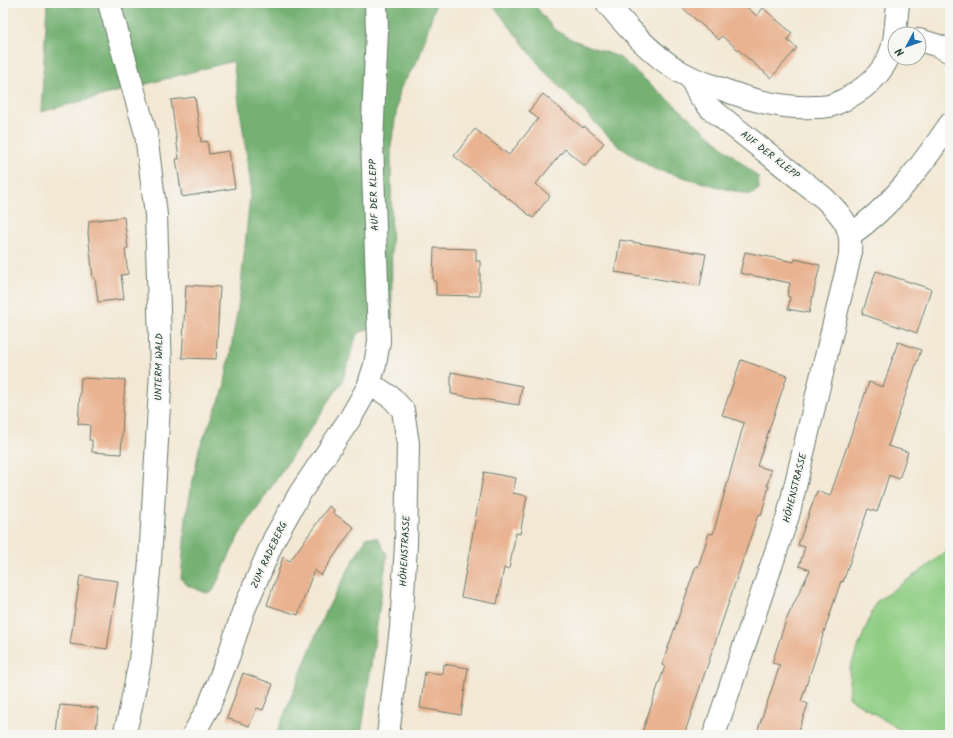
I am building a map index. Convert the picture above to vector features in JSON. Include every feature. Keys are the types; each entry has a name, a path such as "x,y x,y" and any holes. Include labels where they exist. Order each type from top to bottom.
{"street":[{"name":"UNTERM WALD","path":"109,3 146,134 156,215 161,356 150,561 140,661 124,735"},
{"name":"AUF DER KLEPP","path":"368,387 375,365 379,341 372,141 376,3"},
{"name":"AUF DER KLEPP","path":"606,3 621,21 646,45 670,64 690,77 738,95 769,104 796,108 828,106 853,95 872,81 887,61"},
{"name":"AUF DER KLEPP","path":"896,26 898,3"},
{"path":"927,42 939,46 950,52"},
{"name":"AUF DER KLEPP","path":"690,77 700,95 710,108 824,198 839,214 847,226 850,235"},
{"path":"850,235 881,211 936,145 950,124"},
{"name":"HÖHENSTRASSE","path":"714,735 788,516 850,256 850,235"},
{"name":"ZUM RADEBERG","path":"193,735 209,706 229,655 243,612 274,539 300,493 351,417 368,387"},
{"name":"HÖHENSTRASSE","path":"368,387 380,390 392,398 403,410 408,444 406,545 401,628 388,735"}],"green space":[{"path":"47,3 436,3 419,58 400,89 391,146 392,318 357,334 342,382 239,535 213,591 206,593 187,585 181,579 186,516 199,449 224,389 240,295 251,186 233,61 41,112"},
{"path":"491,3 533,3 554,29 573,40 619,57 758,177 759,189 751,195 654,169 618,146 546,73"},
{"path":"367,537 378,538 387,555 361,735 276,735 323,617"},
{"path":"950,548 950,735 905,733 848,697 850,668 876,602 929,565"}],"building":[{"path":"677,3 742,3 757,16 763,8 792,33 787,40 797,48 771,78 722,36 719,40"},
{"path":"543,94 583,128 584,126 604,143 585,166 565,149 536,184 550,196 533,218 454,156 475,129 509,155 538,119 529,111"},
{"path":"195,97 201,142 207,141 209,154 229,151 235,188 182,197 176,159 179,159 171,100"},
{"path":"124,217 128,248 125,249 128,274 121,275 124,299 98,302 95,278 93,278 88,233 89,221"},
{"path":"620,240 706,254 700,286 615,272"},
{"path":"434,248 476,249 476,261 480,261 480,296 436,295 436,281 433,281"},
{"path":"745,252 794,262 795,259 820,265 809,313 788,309 790,297 787,296 790,283 740,273"},
{"path":"876,271 931,289 917,333 862,314"},
{"path":"186,285 220,287 216,359 182,358"},
{"path":"898,342 921,350 888,446 908,452 899,479 889,475 877,512 868,509 843,582 841,581 801,701 808,704 797,735 756,735 780,665 772,663 786,620 810,570 799,566 805,547 798,545 817,491 830,496 869,382 883,387"},
{"path":"741,360 787,376 757,466 771,470 767,486 769,486 761,516 758,515 684,735 641,735 665,666 662,665 696,566 698,567 709,533 713,534 744,423 722,415"},
{"path":"451,372 522,386 519,405 451,394"},
{"path":"81,378 125,380 121,454 92,452 92,440 89,440 90,425 78,424"},
{"path":"484,472 516,478 513,493 527,496 520,534 516,533 509,569 504,568 497,604 461,597"},
{"path":"329,506 334,510 333,513 354,527 321,575 314,570 298,615 267,605 283,557 290,561"},
{"path":"80,576 118,581 107,649 70,644"},
{"path":"444,664 468,668 461,715 420,708 425,672 443,674"},
{"path":"243,673 273,684 263,710 257,708 249,726 227,718"},
{"path":"60,705 98,708 96,735 57,735"}]}
